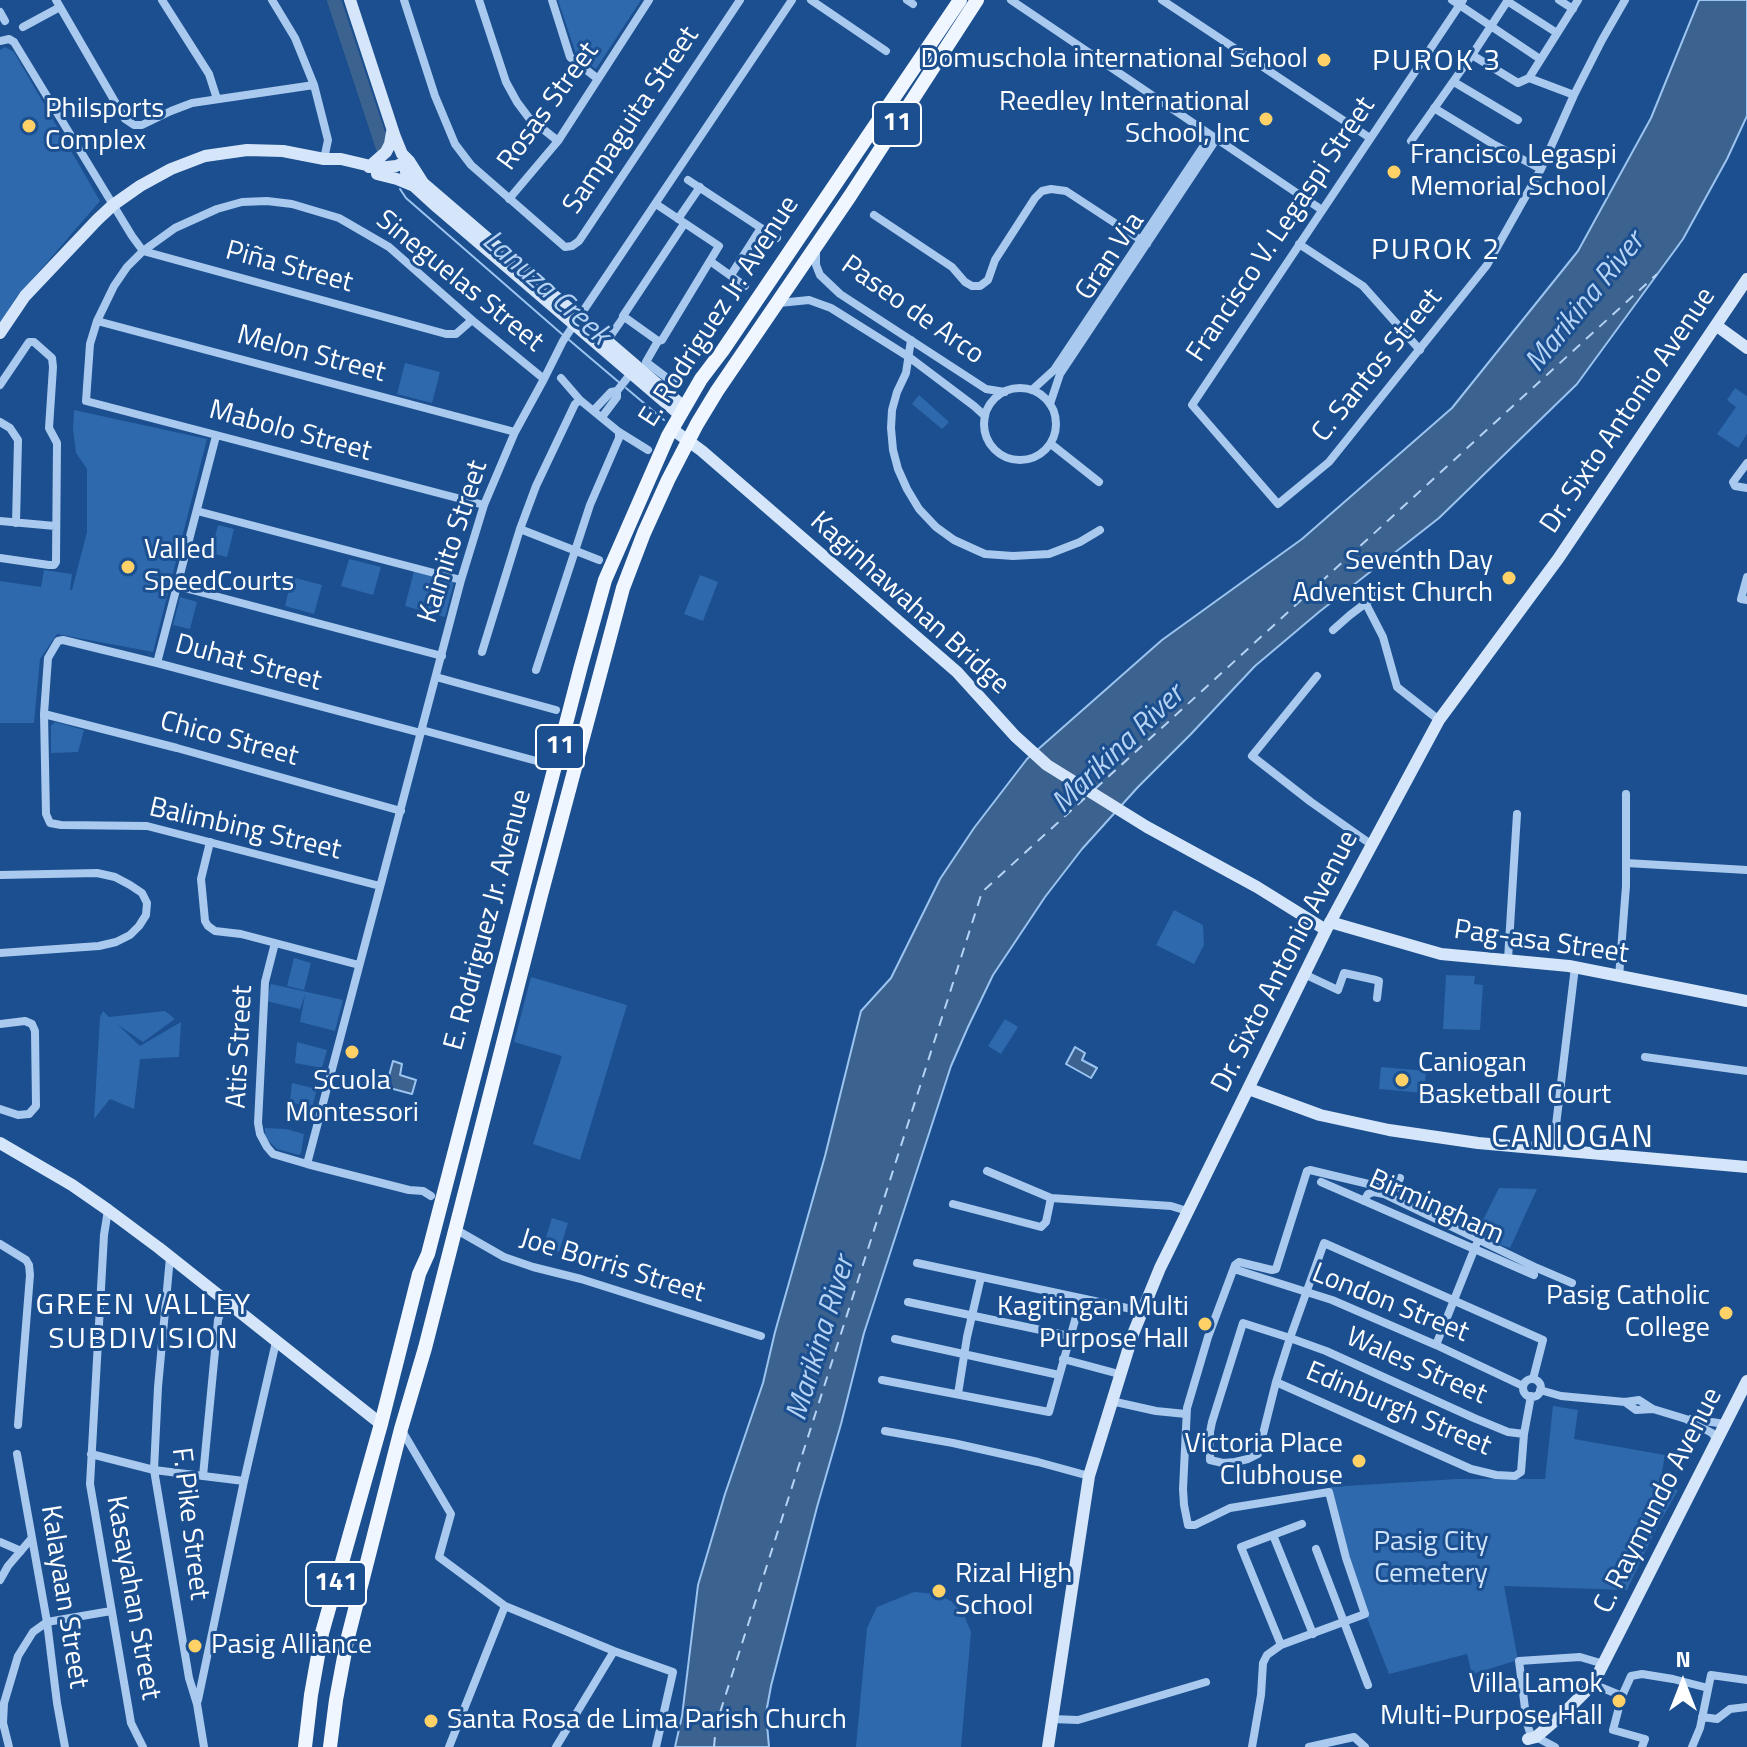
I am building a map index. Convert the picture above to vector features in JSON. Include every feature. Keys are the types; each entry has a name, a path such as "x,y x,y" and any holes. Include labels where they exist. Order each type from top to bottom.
{"main road":[{"path":"350,0 414,186"},
{"name":"E. Rodriguez Jr. Avenue","path":"391,1429 425,1348 623,588 644,533 688,440 690,413 701,379 960,0"},
{"name":"E. Rodriguez Jr. Avenue","path":"391,1429 425,1276 437,1198 605,580 672,429 690,413 778,303 977,0"},
{"path":"373,171 390,144 392,129"},
{"path":"0,333 25,296 73,244 113,205 140,186 205,156 283,151 341,159 414,186 571,330 690,413"},
{"path":"373,171 406,163"},
{"path":"406,163 571,330 607,341 631,373"},
{"path":"812,217 828,228"},
{"name":"Dr. Sixto Antonio Avenue","path":"1048,1747 1089,1476 1141,1311 1187,1211 1328,926 1439,720 1558,559 1747,279"},
{"path":"1719,322 1747,338"},
{"path":"1719,322 1747,348"},
{"name":"Kaginhawahan Bridge","path":"672,429 957,672 1015,736 1047,765 1147,827 1328,926"},
{"name":"Pag-asa Street","path":"1328,926 1441,954 1575,967 1747,1001"},
{"path":"1249,1089 1320,1115 1389,1130 1478,1143 1747,1167"},
{"path":"0,1143 108,1210 391,1429"},
{"name":"C. Raymundo Avenue","path":"1528,1740 1573,1705 1593,1684 1747,1381"},
{"name":"141","path":"305,1747 322,1633 391,1429"},
{"name":"141","path":"330,1747 347,1641 391,1429"},
{"name":"11","path":"313,1747 319,1696 338,1602 391,1429"},
{"name":"11","path":"323,1747 328,1698 340,1638 356,1569 378,1499 391,1429"},
{"name":"C. Raymundo Avenue","path":"1528,1740 1578,1691 1613,1642"}],"street":[{"path":"162,0 209,74 217,99"},
{"path":"272,0 295,38 314,85 328,140 327,159"},
{"name":"Sampaguita Street","path":"404,0 435,96 455,144 471,165 565,247 579,241 740,0"},
{"path":"479,0 506,82 517,102 529,118 558,141"},
{"path":"552,0 570,57 598,79"},
{"name":"Rosas Street","path":"509,199 558,141 649,0"},
{"name":"Kaimito Street","path":"307,1164 461,580 484,505 515,432 571,330 792,0"},
{"path":"811,0 886,51"},
{"path":"1011,0 1322,210"},
{"path":"1162,0 1370,138"},
{"path":"1411,141 1508,0 1557,33"},
{"path":"1559,0 1573,9"},
{"path":"1472,55 1518,83 1529,78 1578,0"},
{"name":"C. Santos Street","path":"1192,405 1278,504 1329,462 1487,265 1541,169 1574,95 1625,0"},
{"path":"1458,2 1540,59"},
{"name":"Francisco V. Legaspi Street","path":"1192,405 1458,2"},
{"path":"23,27 58,3 125,119 134,125 142,125 192,103 314,85"},
{"path":"5,40 14,42 143,251"},
{"path":"1529,78 1574,95"},
{"path":"1454,82 1518,120"},
{"path":"1434,108 1541,169"},
{"name":"Gran Via","path":"1050,404 1060,374 1214,136"},
{"path":"688,180 777,238"},
{"path":"607,341 700,187"},
{"path":"874,215 949,265 965,282 976,286 986,283 995,260 1035,198 1046,190 1057,188 1066,191 1144,242"},
{"name":"Sineguelas Street","path":"86,401 90,344 97,321 127,267 175,228 217,209 242,202 292,204 339,218 389,247 544,379"},
{"path":"656,204 719,246 646,362 675,384"},
{"path":"731,275 761,228"},
{"name":"Gran Via","path":"1032,390 1054,370 1144,242"},
{"path":"1299,244 1359,284 1420,350"},
{"name":"Paseo de Arco","path":"816,247 816,265 820,275 840,294 986,389 1005,392"},
{"name":"Piña Street","path":"143,251 446,334 456,334 472,320"},
{"path":"710,261 745,286"},
{"path":"831,308 840,294"},
{"name":"Paseo de Arco","path":"778,303 809,300 831,308 909,357 985,416"},
{"path":"623,318 658,341"},
{"name":"Melon Street","path":"97,321 515,432"},
{"path":"911,340 909,357 892,410 893,450 907,489 919,509 936,527 954,540 985,554 1013,556 1049,554 1100,530"},
{"path":"0,385 31,341 52,358 49,428 57,443 56,562 54,565 0,558"},
{"path":"594,410 631,373"},
{"path":"561,378 580,400 619,432 648,450"},
{"path":"1018,388 1032,390 1050,404 1055,413 1055,434 1051,444 1036,457 1010,459 998,453 989,442 984,430 985,416 992,401 1005,392 1018,388"},
{"path":"602,417 617,397 617,390"},
{"path":"482,652 520,529 542,473 575,404 580,400"},
{"name":"Mabolo Street","path":"86,401 484,505"},
{"path":"0,422 10,428 18,440 16,523"},
{"path":"536,670 590,505 619,432"},
{"path":"157,663 216,436"},
{"path":"1051,444 1099,482"},
{"path":"1747,463 1733,481 1734,486 1747,488"},
{"path":"197,511 461,580"},
{"path":"0,521 55,526"},
{"path":"520,529 599,560"},
{"path":"1747,577 1741,599 1747,600"},
{"path":"177,586 442,656"},
{"path":"1333,630 1383,590"},
{"path":"1366,604 1383,637 1397,687 1439,720"},
{"name":"Duhat Street","path":"44,714 48,658 58,641 63,640 544,763"},
{"path":"1317,676 1252,757 1372,845"},
{"path":"436,677 556,710"},
{"name":"Chico Street","path":"44,714 401,811"},
{"name":"Balimbing Street","path":"44,714 46,814 50,823 147,826 380,886"},
{"path":"1619,977 1626,863 1626,794"},
{"path":"1508,959 1517,814"},
{"path":"1168,832 1265,886 1328,926"},
{"path":"210,842 201,879 208,926 221,933 241,934 359,965"},
{"path":"1626,863 1747,870"},
{"path":"0,875 97,873 130,885 142,893 147,903 146,915 139,926 116,942 0,953"},
{"name":"Atis Street","path":"275,943 265,982 258,1123 267,1147 273,1154 423,1191 437,1198"},
{"path":"1553,1150 1575,967"},
{"path":"1304,974 1338,990 1344,973 1376,980 1379,981 1377,998"},
{"path":"0,1024 25,1021 32,1024 35,1031 36,1106 29,1114 18,1115 0,1109"},
{"path":"1645,1057 1747,1071"},
{"path":"987,1171 1051,1198 1171,1206 1187,1211"},
{"path":"1252,1747 1263,1663 1267,1655 1281,1645 1365,1614 1329,1492 1230,1508 1191,1526 1186,1522 1183,1489 1186,1414 1208,1337 1235,1265 1239,1262 1276,1269 1307,1171 1381,1187 1396,1188 1400,1178"},
{"name":"Birmingham","path":"1321,1182 1475,1249 1535,1271"},
{"path":"1364,1201 1368,1194 1384,1194 1478,1239 1535,1271 1572,1283"},
{"path":"953,1204 1041,1227 1046,1222 1051,1198"},
{"name":"Kasayahan Street","path":"108,1210 90,1484 131,1723 143,1747"},
{"name":"Joe Borris Street","path":"455,1229 504,1257 761,1336"},
{"path":"1436,1345 1478,1239"},
{"path":"1276,1382 1324,1243 1543,1340 1533,1379"},
{"path":"0,1244 26,1260 30,1275 18,1425"},
{"name":"F. Pike Street","path":"170,1257 154,1470 189,1678 204,1747"},
{"path":"917,1263 1141,1311"},
{"name":"London Street","path":"1237,1270 1332,1300 1523,1386 1525,1393 1531,1396"},
{"path":"958,1394 981,1277"},
{"path":"882,1380 1049,1412 1081,1299"},
{"path":"908,1302 1069,1336"},
{"path":"203,1476 218,1320 220,1314 232,1307"},
{"name":"Wales Street","path":"1276,1382 1258,1454 1235,1462 1210,1460 1212,1422 1243,1323 1326,1351 1508,1432 1524,1434"},
{"path":"895,1339 1059,1375"},
{"path":"197,1704 276,1342"},
{"path":"1063,1359 1119,1374"},
{"path":"1523,1386 1533,1379"},
{"path":"1531,1396 1540,1390 1540,1384 1533,1379"},
{"name":"Edinburgh Street","path":"1276,1382 1471,1469 1496,1475 1515,1476 1521,1472 1531,1396"},
{"path":"1540,1390 1561,1396 1625,1402 1639,1400 1653,1409 1686,1419 1712,1433 1717,1440"},
{"path":"1111,1401 1186,1414"},
{"path":"1625,1402 1636,1410 1653,1409"},
{"path":"1686,1419 1725,1424"},
{"path":"391,1429 451,1514 439,1557 505,1606 673,1672 656,1747"},
{"path":"885,1431 953,1443 1089,1476"},
{"name":"Kalayaan Street","path":"17,1454 47,1622 65,1747"},
{"path":"91,1454 154,1470 244,1481"},
{"path":"1281,1645 1241,1547 1302,1524"},
{"path":"1273,1535 1313,1634"},
{"path":"0,1580 31,1539"},
{"path":"0,1542 21,1551"},
{"path":"1316,1549 1368,1685"},
{"path":"449,1747 505,1606"},
{"path":"9,1747 3,1723 4,1703 18,1656 33,1632 47,1622 111,1611"},
{"path":"556,1747 614,1651"},
{"path":"1555,1747 1528,1740 1519,1661 1580,1657 1597,1662"},
{"path":"1642,1747 1645,1739 1613,1730 1629,1678 1642,1674 1708,1688"},
{"path":"1692,1747 1711,1675 1747,1680"},
{"path":"1052,1719 1078,1720 1206,1682"},
{"path":"1593,1684 1622,1696"},
{"path":"1702,1717 1717,1719 1730,1709 1747,1707"},
{"path":"1309,1747 1354,1737 1365,1747"}],"green space":[{"path":"558,0 641,0 596,69 576,54"},
{"name":"Philsports Complex","path":"5,47 14,52 100,201 16,298 0,323 0,50"},
{"path":"405,363 440,372 432,403 397,394"},
{"path":"1735,388 1747,396 1747,434 1738,448 1717,434 1736,407 1727,400"},
{"path":"919,395 949,422 942,429 912,404"},
{"path":"74,410 207,439 153,652 57,634 40,659 34,723 0,723 0,581 41,587 44,570 72,574 72,590 87,532 87,469 76,453"},
{"path":"218,525 234,529 227,557 211,553"},
{"path":"349,559 381,567 373,595 341,586"},
{"path":"414,571 454,582 445,617 405,606"},
{"path":"700,575 718,582 703,621 684,614"},
{"path":"292,577 322,585 314,614 285,606"},
{"path":"180,597 197,602 190,629 173,625"},
{"path":"55,722 84,730 78,752 51,753 51,726"},
{"path":"1174,910 1203,925 1204,945 1194,964 1156,945"},
{"path":"294,958 311,963 304,990 287,986"},
{"path":"1446,975 1475,976 1474,984 1483,985 1480,1030 1443,1029"},
{"path":"531,977 627,1005 580,1160 533,1144 562,1056 514,1042"},
{"path":"271,984 343,1000 335,1031 300,1022 305,995 300,1009 266,1001"},
{"path":"103,1011 109,1017 165,1011 175,1019 143,1042 117,1024 140,1046 181,1022 179,1057 140,1059 134,1109 110,1099 94,1119 100,1017"},
{"path":"1005,1019 1018,1027 1001,1054 988,1046"},
{"path":"297,1042 327,1050 322,1068 295,1063"},
{"name":"Caniogan Basketball Court","path":"1381,1067 1426,1071 1424,1093 1379,1089"},
{"path":"292,1083 317,1089 312,1108 290,1102"},
{"path":"265,1128 304,1134 301,1153 277,1149 265,1137"},
{"path":"1499,1188 1537,1189 1510,1248 1475,1236"},
{"path":"552,1218 568,1223 559,1252 543,1247"},
{"name":"Pasig City Cemetery","path":"1553,1406 1578,1410 1574,1439 1665,1455 1659,1488 1678,1490 1627,1590 1504,1586 1518,1660 1472,1674 1467,1654 1389,1674 1366,1615 1330,1487 1457,1479 1545,1479"},
{"path":"914,1592 936,1594 951,1601 964,1615 971,1632 961,1747 856,1747 867,1628 877,1607"}],"water":[{"name":"Marikina River","path":"1699,0 1747,0 1747,116 1683,239 1577,384 1439,518 1255,666 1138,787 1082,849 1045,897 993,975 951,1066 864,1333 771,1686 766,1713 769,1747 675,1747 682,1716 698,1585 763,1383 861,1011 891,978 940,879 974,828 1027,759 1162,640 1302,539 1452,408 1578,251 1651,118"},
{"path":"1075,1047 1085,1053 1082,1060 1097,1068 1091,1078 1066,1064"},
{"path":"393,1061 402,1064 400,1075 416,1080 412,1094 386,1087"}],"waterway":[{"path":"334,0 383,148"},
{"name":"Lanuza Creek","path":"400,189 406,198 563,335"},
{"name":"Lanuza Creek","path":"568,339 621,384"},
{"name":"Lanuza Creek","path":"626,388 664,420"}],"ferry route":[{"path":"1095,789 1657,274"},
{"path":"714,1747 716,1725 982,892 1087,796"}],"place":[{"name":"Domuschola international School","path":"1324,60"},
{"name":"Reedley International School, Inc","path":"1266,119"},
{"name":"Philsports Complex","path":"29,126"},
{"name":"Francisco Legaspi Memorial School","path":"1394,172"},
{"name":"Valled SpeedCourts","path":"128,567"},
{"name":"Seventh Day Adventist Church","path":"1509,578"},
{"name":"Scuola Montessori","path":"352,1052"},
{"name":"Caniogan Basketball Court","path":"1402,1080"},
{"name":"Pasig Catholic College","path":"1726,1313"},
{"name":"Kagitingan Multi Purpose Hall","path":"1205,1324"},
{"name":"Victoria Place Clubhouse","path":"1359,1461"},
{"name":"Rizal High School","path":"939,1591"},
{"name":"Pasig Alliance","path":"195,1646"},
{"name":"Villa Lamok Multi-Purpose Hall","path":"1619,1701"},
{"name":"Santa Rosa de Lima Parish Church","path":"431,1721"}],"district":[{"name":"PUROK 3","path":"1437,63"},
{"name":"PUROK 2","path":"1436,252"},
{"name":"CANIOGAN","path":"1573,1139"},
{"name":"GREEN VALLEY SUBDIVISION","path":"144,1324"}]}
